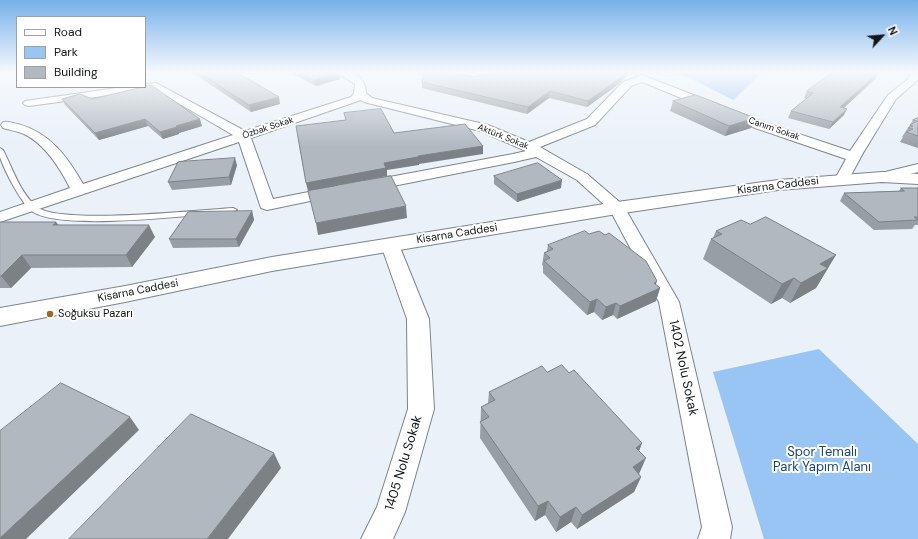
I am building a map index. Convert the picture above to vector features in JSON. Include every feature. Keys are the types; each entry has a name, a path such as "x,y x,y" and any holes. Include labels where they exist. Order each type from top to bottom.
{"street":[{"path":"29,103 73,97"},
{"path":"175,97 238,133"},
{"name":"Özbak Sokak","path":"0,217 23,200 76,185 238,133 355,99 357,97"},
{"name":"Aktürk Sokak","path":"364,97 368,100 484,128 533,149 582,178 617,208"},
{"name":"Canım Sokak","path":"238,133 267,205 514,158 591,122 615,97"},
{"name":"Canım Sokak","path":"691,97 759,124 854,157"},
{"path":"842,179 854,157 892,97"},
{"path":"7,125 29,132 47,144 76,185"},
{"path":"882,177 918,168"},
{"name":"Kisarna Caddesi","path":"0,317 272,264 617,208 778,185 882,177 918,179"},
{"name":"1402 Nolu Sokak","path":"617,208 669,302 717,527 714,539"},
{"name":"1405 Nolu Sokak","path":"377,539 390,512 421,409 418,319 390,245"}],"lane":[{"path":"0,150 23,200 36,210 48,216 94,218 233,210"}],"green space":[{"path":"727,97 736,97 733,100"},
{"name":"Spor Temalı Park Yapım Alanı","path":"819,349 918,444 918,539 764,539 713,372"}],"building":[{"path":"69,97 88,97 92,99 100,97 169,97 200,119 160,132 145,119 95,133 62,99"},
{"path":"237,97 278,97 249,105"},
{"path":"486,97 542,97 528,107"},
{"path":"573,97 593,97 588,101"},
{"path":"688,97 702,97 755,118 729,126 673,101"},
{"path":"808,97 851,97 840,107 847,109 833,122 791,111"},
{"path":"381,109 394,133 465,124 483,146 384,163 386,168 306,183 296,126 346,120 344,113"},
{"path":"918,118 918,136 906,132 913,129 908,128 913,126 910,125 917,121 913,120"},
{"path":"235,158 229,177 168,182 178,162"},
{"path":"538,163 562,180 517,194 494,176"},
{"path":"391,176 406,206 316,223 308,191"},
{"path":"901,188 918,188 918,217 914,217 918,220 879,222 844,193 904,191"},
{"path":"252,211 236,239 169,239 188,212"},
{"path":"766,217 836,255 820,264 828,268 801,283 794,278 782,284 711,239 722,234 716,231 741,220 750,224"},
{"path":"0,222 56,222 53,225 149,225 126,255 22,255 0,276"},
{"path":"585,231 589,234 599,231 605,235 609,233 646,261 657,281 654,283 660,288 620,306 616,303 606,307 597,299 590,302 544,261 550,258 544,253 553,249 548,245"},
{"path":"562,365 569,373 574,370 642,443 636,448 646,458 633,467 641,477 582,515 576,507 560,517 548,501 538,506 480,422 489,417 481,407 495,400 489,392 542,366 547,372"},
{"path":"61,383 130,417 0,538 0,431"},
{"path":"191,414 274,453 207,539 69,539"}],"place":[{"name":"Soğuksu Pazarı","path":"50,314"}]}
